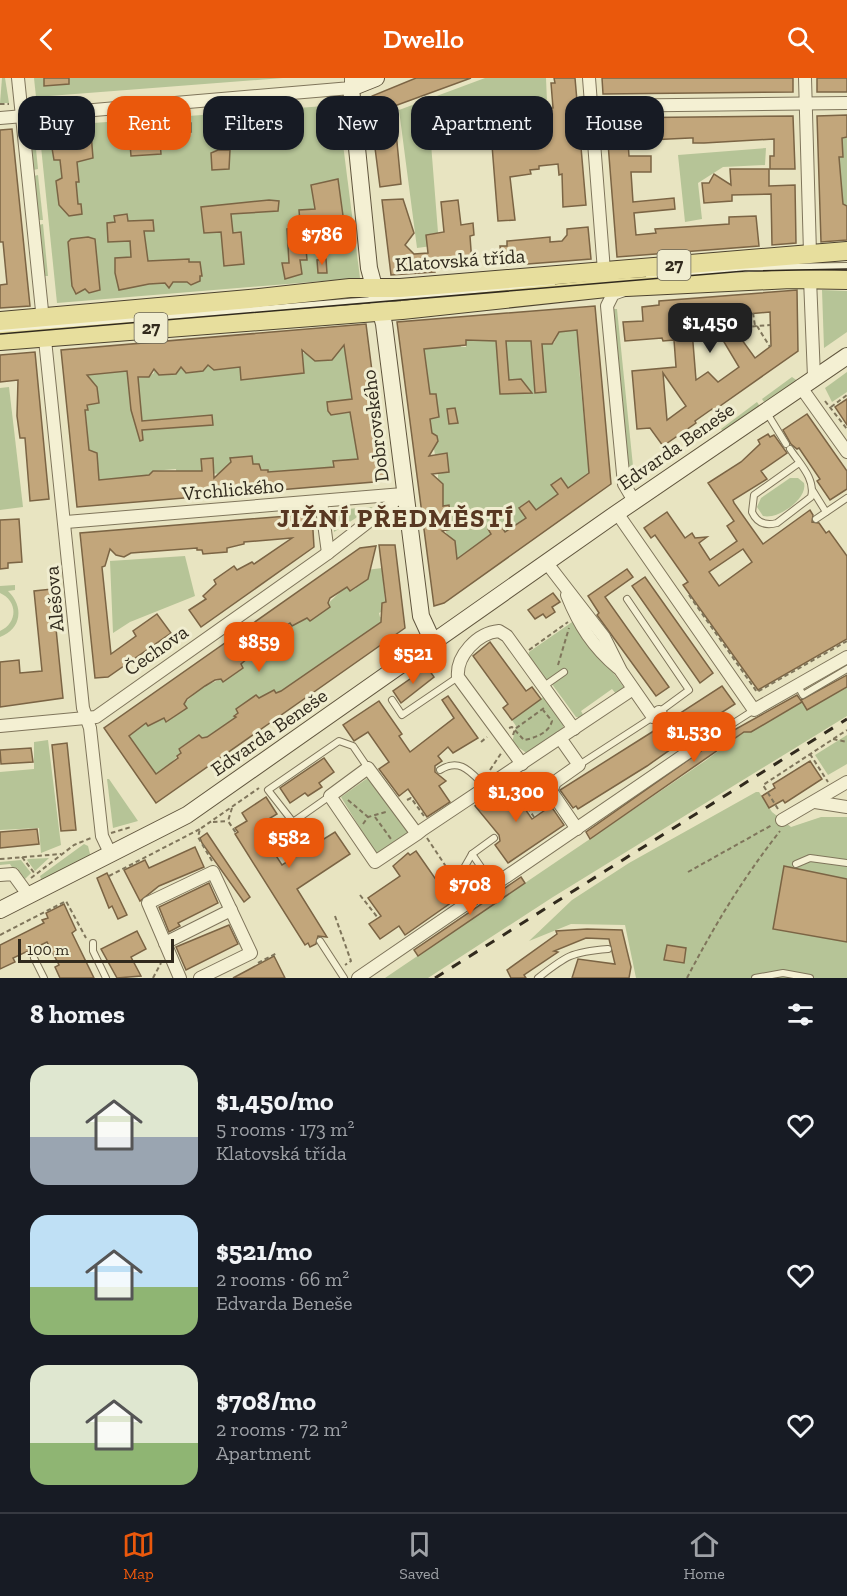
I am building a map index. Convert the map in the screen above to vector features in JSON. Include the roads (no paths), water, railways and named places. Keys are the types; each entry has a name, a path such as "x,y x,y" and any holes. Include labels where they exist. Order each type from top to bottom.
{"main road":[{"name":"Klatovská třída","path":"605,280 628,289 810,273 847,251"},
{"name":"Klatovská třída","path":"0,321 43,327 605,280 810,273 847,280"},
{"name":"Klatovská třída","path":"0,341 43,327 329,289 377,299"}],"street":[{"name":"Alešova","path":"18,78 19,96"},
{"path":"313,78 313,91"},
{"path":"95,110 313,91 376,78"},
{"path":"589,78 591,96"},
{"path":"805,78 810,273 807,381 847,452"},
{"name":"Dobrovského","path":"351,83 361,201 377,299 421,616 433,642"},
{"path":"664,105 847,103"},
{"path":"0,118 18,116"},
{"name":"Alešova","path":"25,150 66,522 83,708 87,718 102,836 111,855"},
{"path":"595,150 605,280"},
{"path":"628,289 616,292 608,306 624,484 634,501"},
{"name":"Edvarda Beneše","path":"0,910 26,890 111,855 187,816 546,562 807,381 847,356"},
{"name":"Vrchlického","path":"66,522 404,494"},
{"name":"Čechova","path":"0,726 96,717 328,553 404,494"},
{"path":"321,501 328,553"},
{"path":"617,513 754,710 847,657"},
{"path":"546,562 566,591 591,643 621,671 633,689 660,717"},
{"path":"522,764 458,677 458,665 463,654 489,633 503,633 549,686 574,729"},
{"path":"423,834 397,807 368,768 333,794 375,862 423,834 484,785 522,764 633,689"},
{"path":"560,738 579,765 550,786 577,829"},
{"path":"358,978 577,829 684,748"},
{"path":"782,820 847,782"},
{"path":"815,802 847,807"},
{"path":"180,978 148,903 213,872 251,953 200,978"},
{"path":"0,875 13,874 26,890"},
{"path":"166,946 231,910"}],"lane":[{"name":"Klatovská třída","path":"810,273 847,266"},
{"name":"Klatovská třída","path":"0,331 43,327"},
{"path":"765,410 810,479 813,491 826,512"},
{"path":"799,463 754,495 752,512 765,524 777,523 807,502 813,491"},
{"path":"816,519 847,498"},
{"path":"579,765 660,717 689,690 627,599"},
{"path":"798,686 803,695 847,669"},
{"path":"549,686 564,672"},
{"path":"392,700 402,715 458,677"},
{"path":"684,748 754,710"},
{"path":"333,794 292,822 268,790 339,741 353,746 368,768"},
{"path":"440,770 452,764 459,764 484,785"},
{"path":"452,874 464,868 472,854 494,838"},
{"path":"472,854 494,886"},
{"path":"796,864 810,858 847,863"},
{"path":"320,941 344,978"},
{"path":"93,943 93,951 106,978"},
{"path":"538,978 567,955 581,951 608,949"},
{"path":"34,958 44,978"},
{"path":"548,970 551,978"},
{"path":"755,978 783,973 810,978"}],"tunnel":[{"path":"667,722 681,743"}],"tram line":[{"path":"0,334 745,271 847,269"}],"railway":[{"path":"435,978 847,719"}],"district":[{"name":"JIŽNÍ PŘEDMĚSTÍ","path":"396,518"}]}
